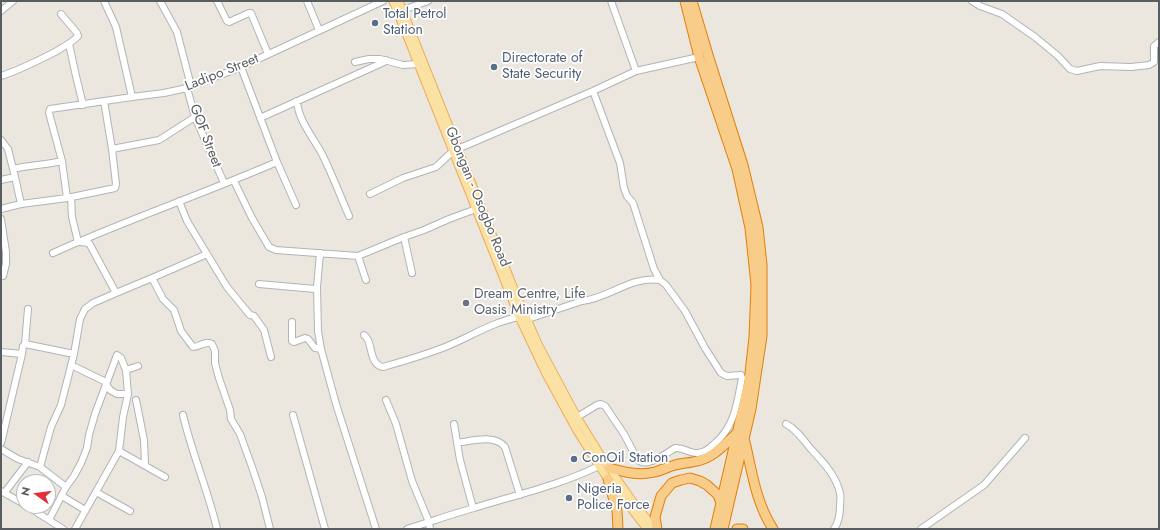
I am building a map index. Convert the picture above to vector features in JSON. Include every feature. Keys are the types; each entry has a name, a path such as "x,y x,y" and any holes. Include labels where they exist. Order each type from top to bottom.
{"highway":[{"path":"685,1 699,57 737,169 750,228 756,285 754,337 749,382 723,529"},
{"path":"692,1 743,165 758,227 762,265 762,336 750,409 740,436 715,529"},
{"path":"609,468 630,473 645,474 654,472 675,465 704,459 740,436"},
{"path":"740,436 759,502 773,529"},
{"path":"656,529 655,516 660,496 672,483 690,478 700,481 718,495 721,503"},
{"path":"608,479 617,511 618,529"},
{"path":"737,529 743,529"}],"main road":[{"name":"Gbongan - Osogbo Road","path":"393,1 418,64 547,362 577,417 609,468 631,499 656,529"},
{"name":"Gbongan - Osogbo Road","path":"400,1 456,150 476,209 519,317 545,372 576,429 608,479 647,529"}],"street":[{"path":"1,11 13,1"},
{"path":"104,1 116,27 132,96"},
{"name":"GOF Street","path":"160,1 177,32 195,117 224,183"},
{"path":"217,1 227,21 229,22 249,12 251,13 268,54"},
{"path":"307,1 319,30"},
{"name":"Ladipo Street","path":"62,161 49,112 50,109 83,105 132,96 164,93 189,87 240,67 383,1"},
{"path":"403,10 428,1"},
{"path":"611,1 636,71"},
{"path":"972,1 980,6 1002,14 1035,37 1058,56 1070,69 1078,71 1100,66 1131,67 1149,65 1154,62 1154,46 1159,42"},
{"path":"1,76 26,67 69,44 78,36 61,14"},
{"path":"69,44 83,105"},
{"path":"370,194 403,178 436,167 456,150 594,91 636,71 699,57"},
{"path":"355,62 369,59 386,60 403,65 418,64"},
{"path":"260,118 386,60"},
{"path":"240,67 277,162 296,205"},
{"path":"577,417 597,405 601,404 605,406 641,463 653,461 675,448 698,453 707,450 724,436 732,422 742,378 741,375 727,376 721,373 705,348 685,311 666,285 660,280 654,269 633,203 627,196 624,188 620,163 594,91"},
{"path":"1,209 21,204 69,198 114,188 116,184 112,149 104,101"},
{"path":"297,101 297,106 304,123 324,159 349,216"},
{"path":"112,149 161,140 178,127 195,117"},
{"path":"1,140 8,149 21,204"},
{"path":"13,169 62,161 78,242"},
{"path":"53,253 224,183 234,181 277,162"},
{"path":"1,180 15,177"},
{"path":"234,181 252,218 269,247 276,250 358,256 476,209"},
{"path":"179,201 187,221 227,287 250,315 254,316 264,330 271,357"},
{"path":"1,219 6,252 6,264 3,276"},
{"path":"404,237 412,273"},
{"path":"78,242 89,243 116,293"},
{"path":"320,253 317,287 318,332 321,349 336,404 376,529"},
{"path":"40,467 51,427 61,405 74,354 80,319 85,309 93,303 206,254"},
{"path":"358,256 366,280"},
{"path":"647,279 654,269"},
{"path":"152,278 163,299 174,310 181,331 192,347 196,347 206,342 212,344 215,363 230,410 231,419 240,434 262,497 270,529"},
{"path":"528,319 582,301 591,300 639,280 660,280"},
{"path":"259,284 315,289 317,287"},
{"path":"1,443 23,346 25,344 28,309"},
{"path":"364,335 368,340 376,364 383,367 445,347 506,319 519,317"},
{"path":"292,322 292,341 294,342 305,338 308,339 316,348 321,349"},
{"path":"25,344 74,354"},
{"path":"1,352 22,354"},
{"path":"49,520 66,487 81,463 106,385 117,355 120,356 126,370 128,394 123,417 119,451 75,529"},
{"path":"71,365 104,381 110,390 117,394 128,394"},
{"path":"126,370 138,366"},
{"path":"136,400 144,440 145,466"},
{"path":"386,400 396,424 412,481 429,522 430,529"},
{"path":"183,415 189,440 217,529"},
{"path":"293,415 325,529"},
{"path":"454,424 466,485 473,508"},
{"path":"786,424 792,427 823,462 834,478 840,494 840,510 838,523 834,529"},
{"path":"921,529 984,485 1024,438"},
{"path":"457,443 479,439 496,441 502,444 505,447 520,495"},
{"path":"1,449 40,467 66,487"},
{"path":"119,451 165,477"},
{"path":"16,499 3,491 28,462"},
{"path":"407,529 520,495 584,473 599,466"},
{"path":"96,492 130,512"},
{"path":"62,496 85,510"},
{"path":"40,514 63,529"}],"place":[{"name":"Total Petrol Station","path":"375,23"},
{"name":"Directorate of State Security","path":"494,67"},
{"name":"Dream Centre, Life Oasis Ministry","path":"466,303"},
{"name":"ConOil Station","path":"574,459"},
{"name":"Nigeria Police Force","path":"569,498"}]}
